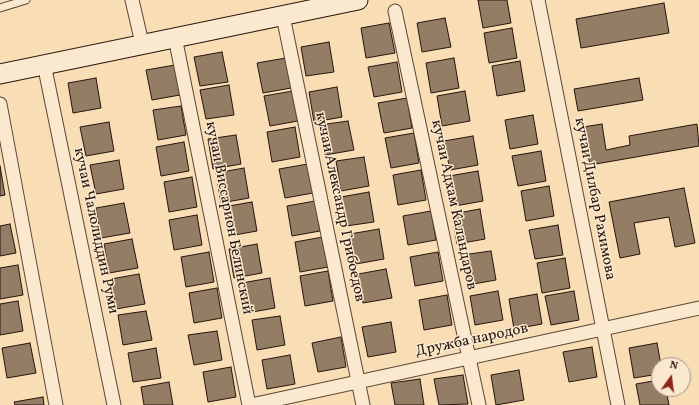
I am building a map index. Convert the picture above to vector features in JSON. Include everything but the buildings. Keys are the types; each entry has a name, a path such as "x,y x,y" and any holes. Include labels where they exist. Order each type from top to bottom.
{"main road":[{"path":"0,74 142,43 358,0"}],"street":[{"path":"132,0 142,43"},
{"name":"кучаи Дилбар Рахимова","path":"538,0 618,405"},
{"name":"кучаи Адхам Каландаров","path":"395,11 479,405"},
{"name":"кучаи Александр Грибоедов","path":"283,16 363,405"},
{"name":"кучаи Виссарион Белинский","path":"175,37 250,405"},
{"name":"кучаи Чалолиддин Руми","path":"44,64 114,405"},
{"path":"0,104 56,405"},
{"name":"Дружба народов","path":"250,405 699,308"}],"lane":[{"path":"0,8 26,0"}]}
